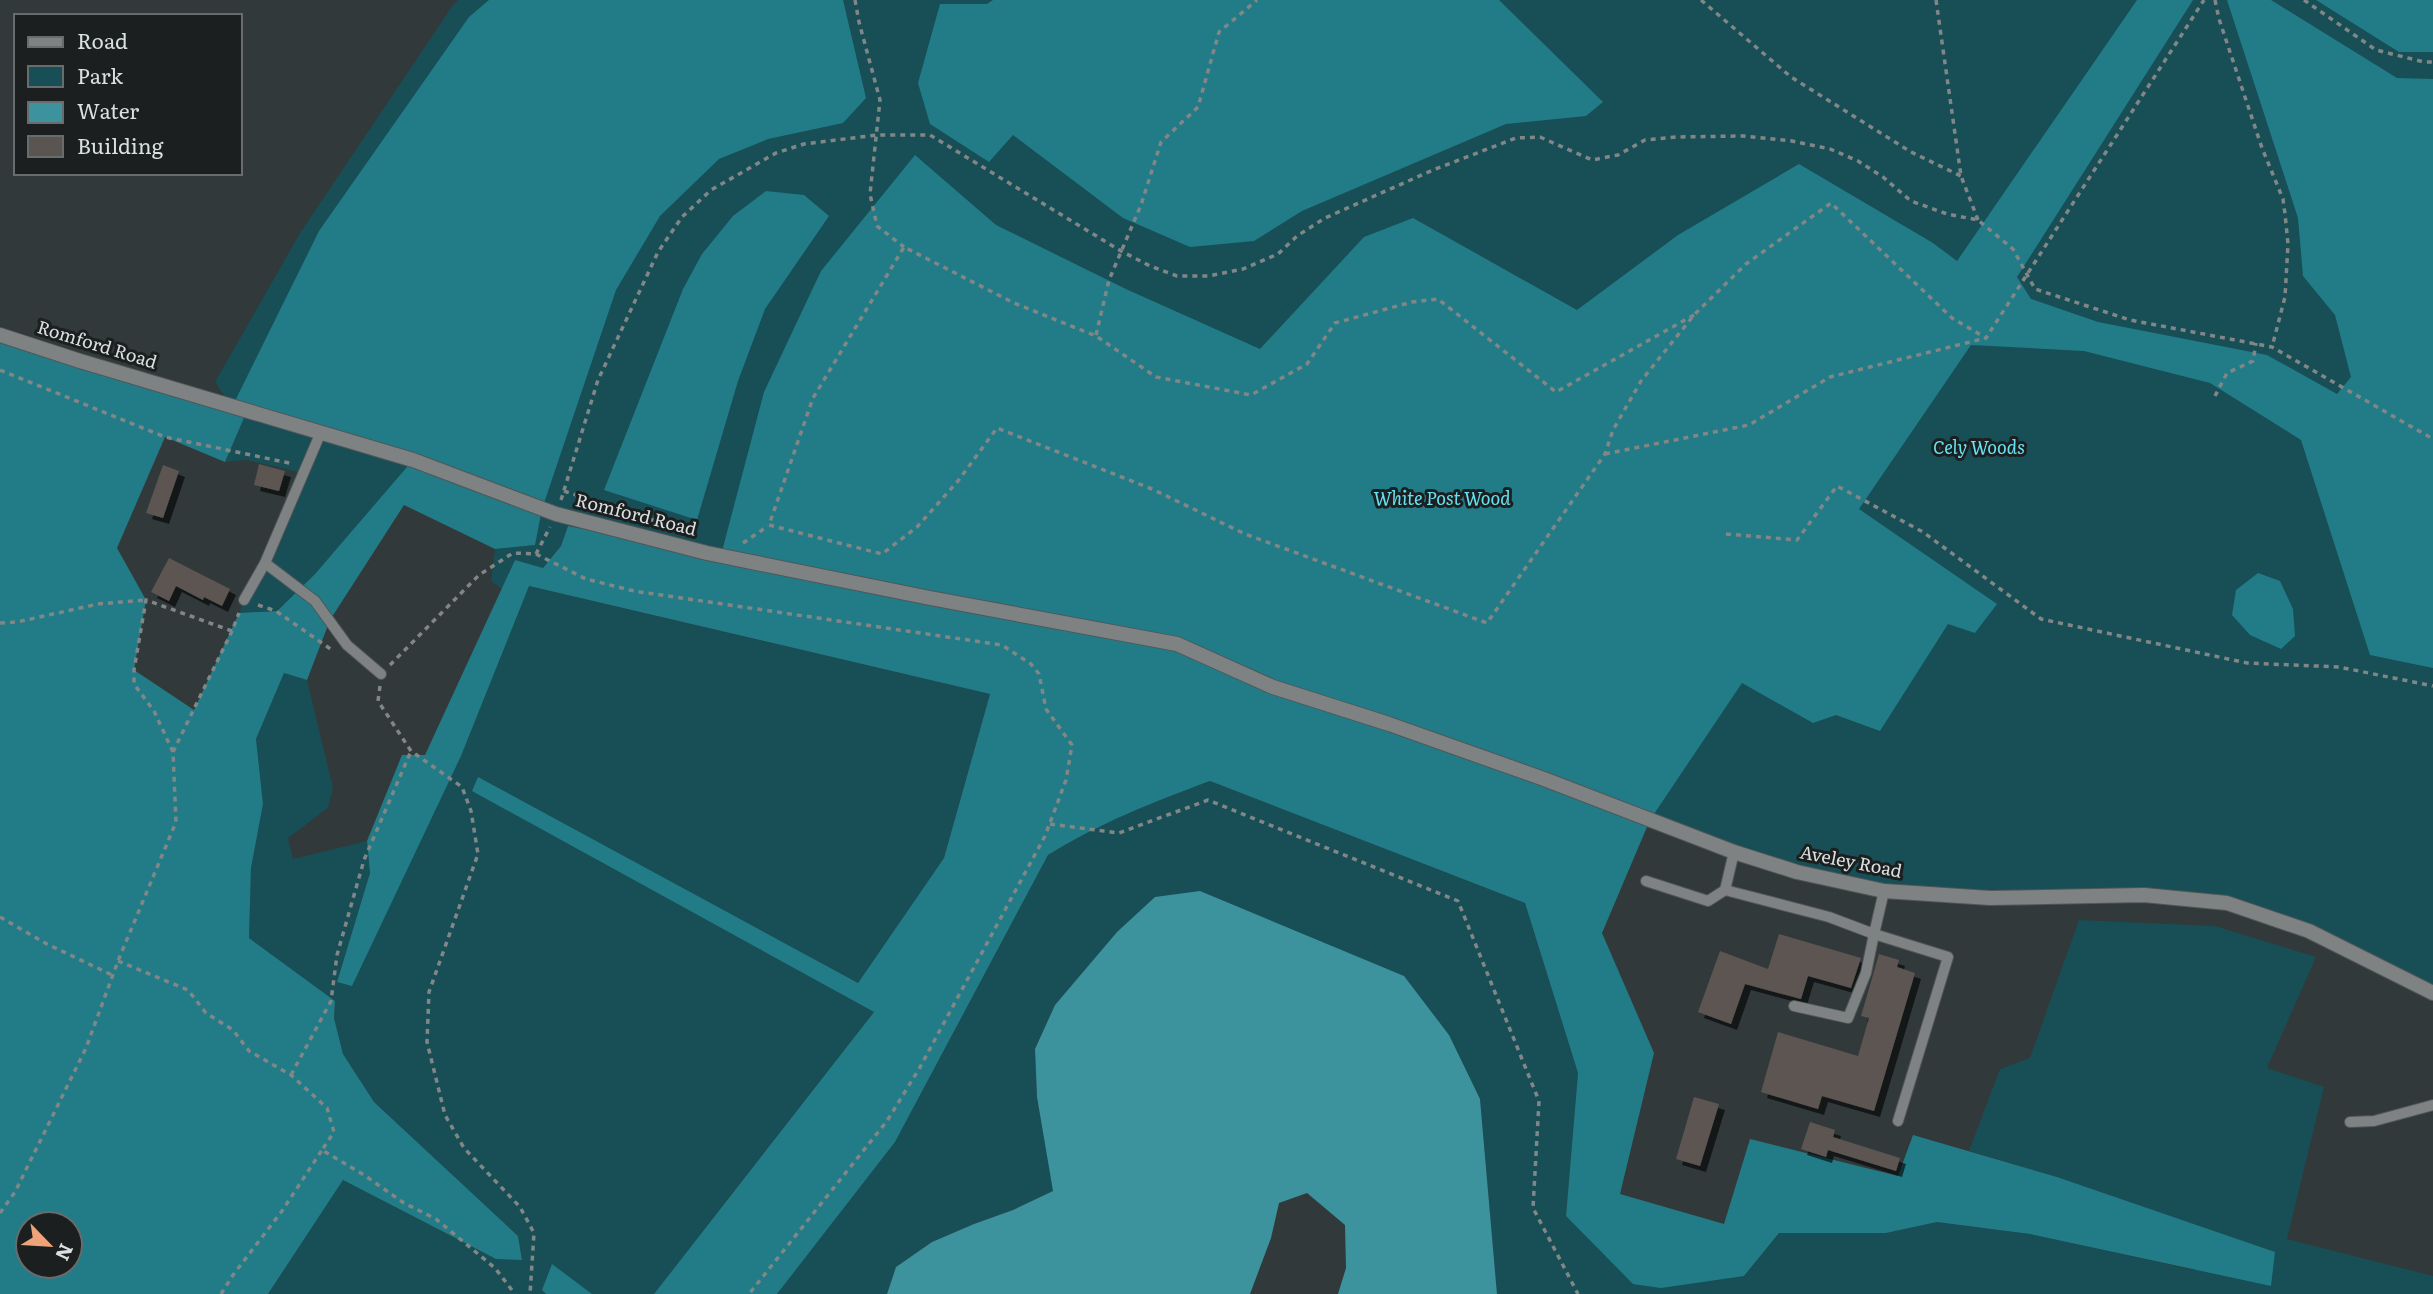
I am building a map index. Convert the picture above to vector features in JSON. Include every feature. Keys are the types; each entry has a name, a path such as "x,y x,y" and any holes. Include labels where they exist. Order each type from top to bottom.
{"street":[{"name":"Romford Road","path":"0,335 80,362 414,460 556,514 707,553 1177,644 1273,687"},
{"name":"Aveley Road","path":"1273,687 1389,724 1544,779 1734,852 1797,872 1884,891 1990,898 2144,895 2227,903 2309,931 2433,993"}],"lane":[{"path":"244,600 265,563 321,432"},
{"path":"265,563 315,601 346,645 381,674"},
{"path":"1646,881 1708,901 1725,890 1734,852"},
{"path":"1725,890 1829,917 1948,957 1898,1121"},
{"path":"1794,1006 1848,1018 1866,973 1884,891"},
{"path":"2350,1122 2374,1121 2433,1105"}],"path":[{"path":"855,0 880,100 870,194 877,226 904,247 1014,303 1096,335 1156,377 1251,395 1307,364 1335,323 1412,302 1438,299 1556,392 1694,315"},
{"path":"1096,335 1109,281 1141,205 1161,142 1198,107 1219,32 1257,0"},
{"path":"1701,0 1791,77 1911,152 1961,176"},
{"path":"1936,0 1961,176 1978,220"},
{"path":"1605,454 1749,425 1830,377 1986,338 2204,0"},
{"path":"2215,0 2219,19 2286,214 2288,244 2285,298 2272,347"},
{"path":"2304,0 2376,50 2413,60 2433,62"},
{"path":"536,554 556,514 598,380 658,252 682,217 711,190 776,153 804,144 877,135 930,135 1121,251 1177,276 1209,276 1243,269 1279,254 1297,236 1325,218 1433,170 1516,138 1539,137 1592,160 1618,155 1645,141 1676,137 1743,136 1793,141 1830,149 1858,162 1883,177 1911,201 1947,214 1978,220 2013,249 2035,289 2094,310 2165,328 2272,347 2433,439"},
{"path":"769,525 882,554 917,527 958,481 997,428 1152,489 1245,534 1487,624 1605,454 1613,430 1641,381 1694,315 1746,264 1830,203 1952,318 1986,338"},
{"path":"740,545 769,525 813,398 904,247"},
{"path":"2214,396 2227,373 2253,360 2256,343"},
{"path":"0,370 165,437 306,466"},
{"path":"1727,534 1797,540 1837,486 1923,532 2041,619 2247,663 2339,667 2433,686"},
{"path":"564,491 662,523"},
{"path":"530,1294 534,1233 520,1207 464,1148 445,1115 427,1042 429,992 478,854 471,811 462,788 411,751 378,701 381,674 479,575 513,553 536,554 586,579 634,591 1002,645 1031,664 1039,674 1046,709 1072,745 1066,780 1050,824 919,1069 887,1121 749,1294"},
{"path":"0,623 17,622 98,604 146,600 232,631"},
{"path":"0,1213 15,1192 86,1048 112,975 176,822 173,752 154,710 134,684 146,600"},
{"path":"173,752 232,631 244,600 276,611"},
{"path":"290,1075 331,1001 337,955 364,860 411,751"},
{"path":"1050,824 1119,833 1208,800 1458,901 1539,1101 1533,1208 1578,1294"},
{"path":"0,917 47,944 112,975"},
{"path":"118,961 188,990 206,1013 233,1030 249,1051 290,1075 327,1108 334,1132 282,1211 221,1294"},
{"path":"322,1150 365,1175 404,1203 436,1219 495,1268 515,1294"}],"green space":[{"name":"Cely Woods","path":"458,0 2433,0 2433,993 2227,903 1884,891 1797,872 1544,779 571,518 561,546 542,569 515,560 502,589 491,581 495,549 534,545 542,509 414,460 315,574 276,611 239,613 303,473 246,460 225,462 247,411 232,407 215,382 300,233"},
{"path":"489,0 843,0 866,98 843,123 768,139 719,159 660,216 616,290 542,509 535,545 495,549 404,505 330,620 307,680 284,673 256,739 263,804 251,868 249,938 335,1001 334,1018 343,1054 374,1102 518,1236 522,1260 496,1259 343,1180 268,1294 0,1294 0,337 232,407 319,231 469,17","holes":["247,411 413,460 315,574 277,611 239,613 194,710 134,670 146,600 117,548 165,437 225,462"]},
{"path":"993,0 1499,0 1603,102 1586,116 1506,124 1302,211 1254,241 1190,247 1123,218 1013,135 989,162 930,124 918,83 940,4 987,4"},
{"name":"White Post Wood","path":"2137,0 2193,0 2017,277 2031,299 2098,322 2267,355 2337,394 2351,377 2335,315 2303,276 2298,218 2227,0 2271,0 2397,78 2433,79 2433,668 2370,655 2301,440 2210,383 2084,351 1971,345 1859,509 1997,604 1975,633 1948,624 1880,731 1836,715 1813,723 1742,683 1650,820 1602,933 1654,1053 1620,1194 1724,1224 1750,1139 1898,1176 1913,1135 2057,1177 2275,1252 2271,1286 2030,1234 1937,1222 1886,1233 1779,1233 1744,1276 1661,1288 1633,1284 1566,1216 1578,1073 1525,903 1210,781 1127,814 1048,855 895,1142 777,1294 654,1294 874,1012 472,791 478,777 858,983 944,858 990,694 529,586 461,756 352,986 337,982 370,873 367,841 402,755 425,755 515,560 543,568 561,546 568,526 721,555 764,392 821,271 915,155 996,225 1128,290 1260,349 1364,237 1413,218 1577,310 1678,235 1799,164 1933,243 1957,261"},
{"path":"2316,0 2433,0 2433,52 2399,52"},
{"path":"766,191 804,195 829,216 765,309 738,381 697,520 604,490 683,289 702,254 733,216"},
{"path":"2258,573 2280,581 2293,609 2295,636 2281,649 2250,635 2232,615 2236,590"},
{"path":"528,586 990,694 944,858 858,983 478,778 473,791 874,1012 654,1294 592,1294 552,1265 542,1290 546,1294 268,1294 343,1180 496,1259 522,1259 518,1236 374,1102 343,1054 334,1018 335,1001 249,938 251,868 263,804 256,739 284,673 307,680 333,788 328,808 288,838 293,859 367,841 370,873 337,981 461,756"},
{"path":"1210,781 1525,903 1578,1073 1566,1216 1744,1276 1779,1233 1886,1233 1937,1222 2030,1234 2194,1270 2274,1252 2057,1177 1969,1151 2000,1069 2030,1058 2079,920 2215,926 2316,957 2267,1068 2324,1087 2287,1239 2433,1276 2433,1294 1497,1294 1480,1099 1155,898 1117,932 1055,1005 1035,1049 1037,1097 1054,1191 932,1242 896,1267 887,1294 777,1294 895,1142 1048,855 1127,814"},
{"path":"552,1264 592,1294 546,1294 542,1290"}],"water":[{"path":"1200,891 1404,976 1449,1035 1480,1099 1497,1294 1338,1294 1346,1268 1345,1225 1307,1193 1279,1203 1271,1238 1250,1294 887,1294 896,1267 932,1242 1053,1191 1037,1097 1035,1049 1055,1005 1117,932 1155,897"}],"building":[{"path":"259,464 285,471 279,491 254,485"},
{"path":"163,465 179,471 163,518 146,513"},
{"path":"169,558 230,589 222,606 176,586 169,601 151,592"},
{"path":"1779,934 1861,958 1851,988 1808,976 1801,999 1745,984 1731,1024 1698,1012 1720,951 1768,969"},
{"path":"1879,954 1899,960 1897,967 1915,973 1874,1111 1822,1096 1818,1109 1761,1092 1778,1032 1858,1056 1869,1018 1861,1016"},
{"path":"1694,1097 1719,1104 1700,1166 1676,1159"},
{"path":"1810,1122 1835,1130 1833,1137 1900,1158 1896,1171 1828,1150 1826,1157 1801,1149"}]}
